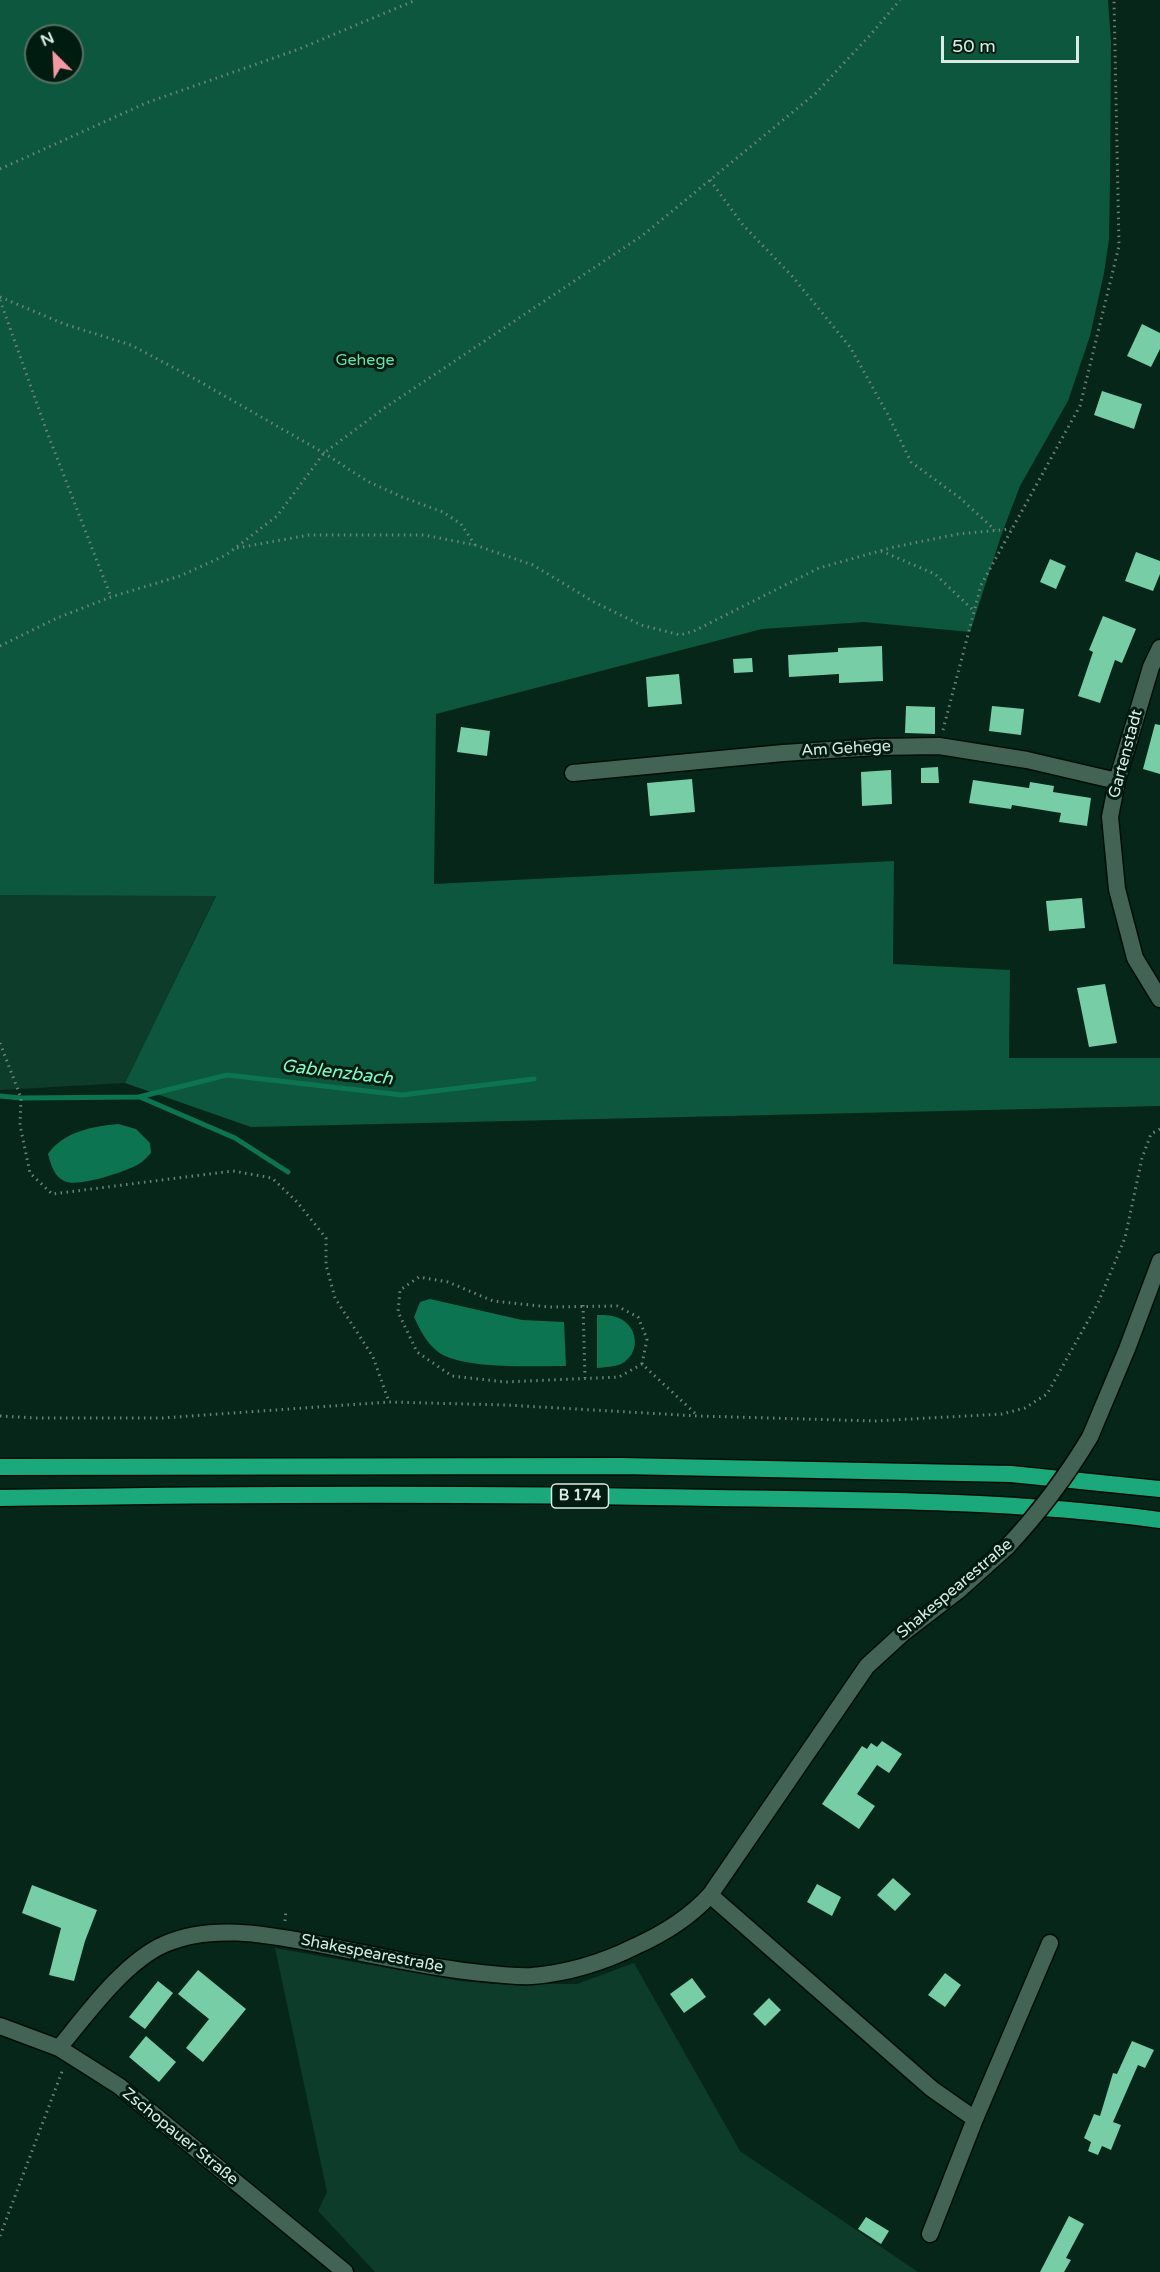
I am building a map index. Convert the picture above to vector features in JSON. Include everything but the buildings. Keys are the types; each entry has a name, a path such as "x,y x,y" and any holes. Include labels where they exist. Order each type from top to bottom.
{"highway":[{"name":"B 174","path":"0,1467 679,1467 1011,1474 1160,1489"},
{"name":"B 174","path":"0,1498 608,1496 956,1502 1117,1514 1160,1520"}],"street":[{"name":"Gartenstadt","path":"1160,648 1117,781 1110,817 1117,889 1135,958 1160,999"},
{"name":"Am Gehege","path":"573,773 783,753 876,747 939,746 1028,760 1117,781"},
{"name":"Shakespearestraße","path":"64,2052 92,2007 136,1962 150,1952 182,1938 198,1935 250,1933 460,1970 531,1976 562,1971 617,1955 671,1928 693,1913 710,1895 867,1666 1007,1547 1042,1508 1070,1471 1090,1437 1127,1349 1160,1261"},
{"path":"710,1895 932,2089 975,2119"},
{"path":"930,2234 975,2119 1050,1943"},
{"name":"Zschopauer Straße","path":"0,2026 64,2052 119,2086 345,2272"}],"path":[{"path":"0,169 146,103 300,49 416,0"},
{"path":"0,646 57,618 111,597 180,576 226,555 277,516 324,453 383,409 643,235 816,93 900,0"},
{"path":"939,746 981,585 1080,406 1119,246 1114,0"},
{"path":"710,179 743,225 792,276 850,347 911,462 960,498 995,530"},
{"path":"0,298 64,324 131,345 324,453 367,481 443,512 461,524 475,545"},
{"path":"0,298 46,432 111,597"},
{"path":"235,548 309,535 424,535 475,545 533,565 594,602 640,625 680,635 819,568 958,534 1011,529"},
{"path":"881,551 935,574 973,610"},
{"path":"0,1042 21,1098 21,1125 30,1173 52,1194 233,1171 272,1178 297,1202 326,1238 326,1265 335,1298 373,1357 389,1402"},
{"path":"0,1416 162,1418 389,1402 506,1405 698,1416 875,1421 1002,1414 1025,1408 1047,1394 1098,1303 1125,1238 1142,1158 1150,1134 1160,1129"},
{"path":"419,1277 448,1282 493,1301 549,1307 584,1305 617,1306 638,1317 647,1339 642,1364 619,1377 505,1382 452,1376 417,1352 398,1312 400,1290 419,1277"},
{"path":"584,1305 585,1378"},
{"path":"642,1364 698,1416"},
{"path":"0,2236 64,2052"}],"shaded area":[{"path":"0,895 216,895 125,1083 0,1090"},
{"path":"118,1124 136,1129 150,1143 151,1153 143,1161 122,1171 89,1181 70,1183 55,1173 48,1154 54,1146 70,1135 99,1126"},
{"path":"430,1299 522,1320 564,1322 566,1366 499,1366 448,1357 430,1344 414,1317 420,1302"},
{"path":"597,1315 609,1315 621,1319 627,1323 634,1335 632,1354 621,1364 597,1368"},
{"path":"275,1948 460,1981 495,1984 577,1984 634,1963 740,2151 918,2272 375,2272 318,2211 327,2192"}],"green space":[{"name":"Gehege","path":"0,0 1108,0 1111,42 1110,181 1109,239 1104,273 1090,336 1068,401 1020,486 970,632 864,622 762,629 436,714 434,884 894,861 893,964 1010,970 1009,1058 1160,1058 1160,1106 251,1127 125,1083 216,896 0,895"}],"waterway":[{"name":"Gablenzbach","path":"0,1096 21,1098 139,1097 227,1075 402,1095 534,1079"},
{"name":"Gablenzbach","path":"140,1097 235,1138 288,1172"}]}
